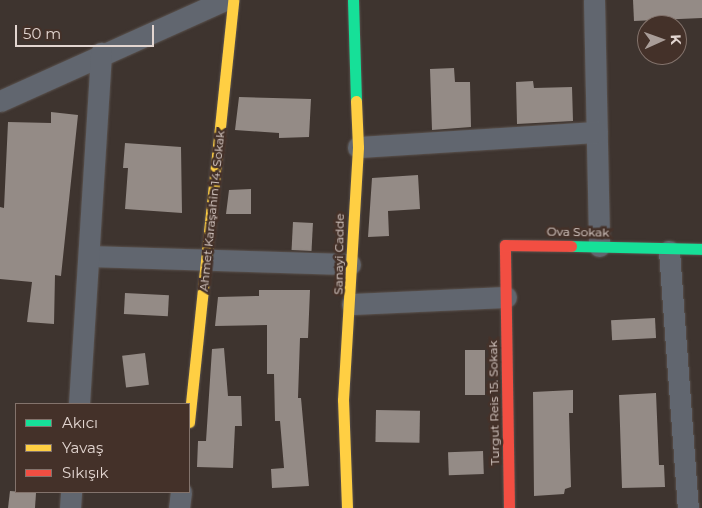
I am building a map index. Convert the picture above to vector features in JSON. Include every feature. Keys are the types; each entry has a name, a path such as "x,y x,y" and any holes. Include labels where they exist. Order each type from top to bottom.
{"street":[{"path":"0,101 101,53 225,0"},
{"name":"Ahmet Karaşahin 14. Sokak","path":"190,413 233,0"},
{"name":"Sanayi Cadde","path":"347,508 343,400 352,304 350,264 358,147 353,0"},
{"path":"594,0 599,246"},
{"path":"79,403 91,256 101,53"},
{"path":"358,147 597,132"},
{"name":"Ova Sokak","path":"506,297 505,246 599,246 669,251 702,249"},
{"path":"669,251 688,508"},
{"path":"91,256 207,263 350,264"},
{"path":"352,304 506,297"},
{"name":"Turgut Reis 15. Sokak","path":"506,297 509,508"},
{"path":"70,508 71,493"},
{"path":"179,508 181,493"}],"building":[{"path":"633,0 702,0 702,18 687,19 687,15 637,15 637,21 634,21"},
{"path":"454,68 455,82 470,82 471,127 432,130 430,69"},
{"path":"533,81 534,88 572,87 573,121 517,124 516,82"},
{"path":"239,97 311,99 309,137 279,138 279,133 235,130"},
{"path":"51,112 78,115 61,276 55,275 54,324 27,322 32,282 0,279 0,207 4,208 8,122 51,123"},
{"path":"125,143 181,147 182,213 125,209 128,168 123,168"},
{"path":"418,175 420,209 388,211 389,236 368,237 372,178"},
{"path":"251,189 251,214 226,214 229,190"},
{"path":"293,222 313,223 312,251 292,250"},
{"path":"259,290 310,290 308,338 300,338 298,398 301,398 309,486 272,488 271,469 284,468 280,421 275,421 274,374 267,374 267,325 215,326 218,297 259,296"},
{"path":"125,293 169,295 168,316 124,314"},
{"path":"655,318 656,338 612,340 611,320"},
{"path":"224,348 228,396 241,396 242,426 235,426 233,468 197,467 198,441 206,441 212,349"},
{"path":"465,350 485,350 485,395 465,395"},
{"path":"145,353 149,385 126,388 122,356"},
{"path":"573,390 573,413 569,413 571,487 565,489 564,494 534,496 533,392"},
{"path":"656,393 659,465 664,465 665,487 622,488 619,395"},
{"path":"376,410 420,411 419,443 375,442"},
{"path":"483,451 484,474 449,475 448,452"},
{"path":"10,491 15,493 36,493 35,508 8,508"}],"traffic: fast":[{"path":"353,0 356,101"},
{"path":"571,246 702,249"}],"traffic: slow":[{"path":"190,412 233,0"},
{"path":"347,508 343,400 358,147 356,101"}],"traffic: jam":[{"path":"509,508 505,245 571,246"}]}
